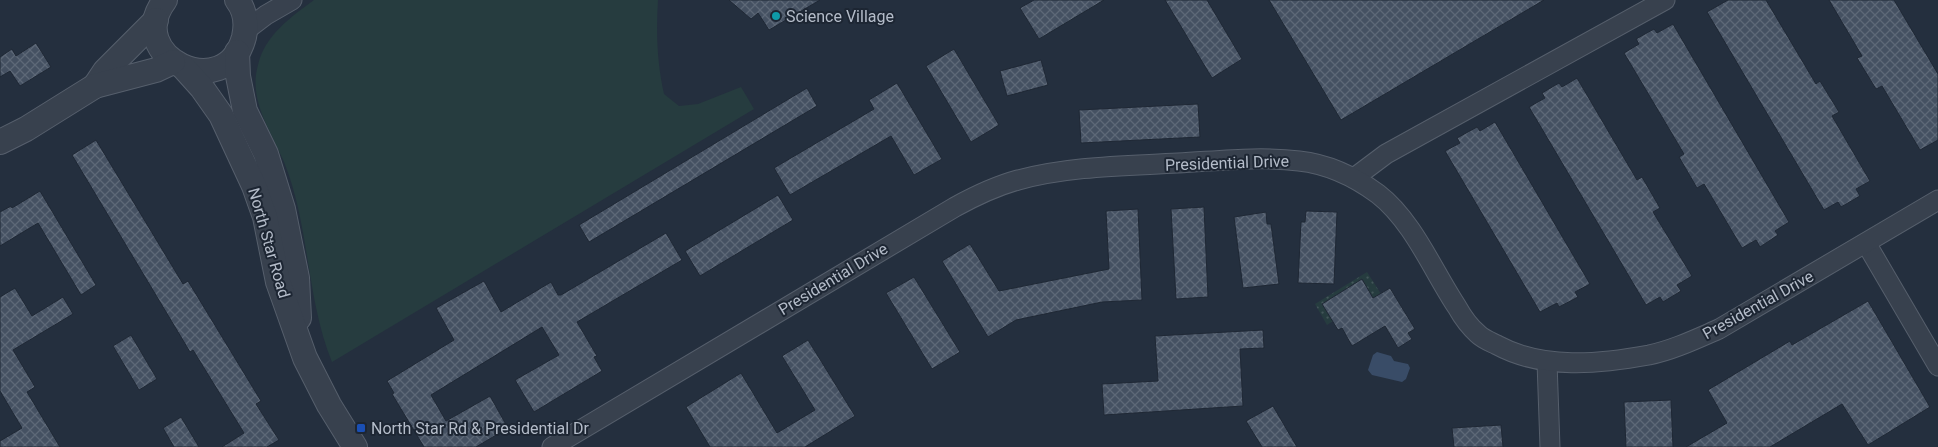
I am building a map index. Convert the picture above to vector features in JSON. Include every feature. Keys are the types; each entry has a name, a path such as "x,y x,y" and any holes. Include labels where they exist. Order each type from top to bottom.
{"street":[{"name":"North Star Road","path":"237,0 243,12 238,76 245,110 266,154 283,209 297,278 301,345"},
{"path":"0,142 26,129 94,86 178,65 198,71 213,70 226,63 241,42 266,15 292,0"},
{"path":"1354,178 1386,154 1665,0"},
{"name":"North Star Road","path":"160,6 156,32 159,43 165,54 202,88 221,115 254,186 265,217 278,282 313,376 355,447"},
{"path":"94,86 160,6"},
{"name":"Presidential Drive","path":"552,447 925,224 983,193 1016,180 1052,173 1089,168 1270,159 1301,161 1329,168 1354,178 1379,195 1395,210 1419,244 1458,310 1479,336 1509,351 1547,362 1584,363 1651,354 1684,344 1719,329 1938,200"},
{"path":"1866,243 1938,366"},
{"path":"1547,362 1550,447"}],"green space":[{"path":"314,0 658,0 658,47 664,94 679,106 698,104 741,87 754,109 332,362 317,313 299,211 292,186 284,162 262,115 256,91 258,65 266,45 280,28"},
{"path":"1367,272 1381,294 1373,298 1362,280 1322,304 1333,321 1327,325 1315,304"}],"water":[{"path":"1377,352 1391,356 1394,361 1408,364 1410,368 1406,379 1402,382 1372,375 1368,370 1373,355"}],"building":[{"name":"Science Village","path":"729,0 820,0 769,30 758,13 751,19"},
{"path":"1034,0 1104,0 1039,39 1020,8"},
{"path":"1165,0 1207,0 1242,59 1212,78"},
{"path":"1269,0 1544,0 1341,120"},
{"path":"1728,0 1766,0 1816,84 1820,81 1839,112 1832,116 1870,181 1856,189 1860,196 1841,207 1838,202 1824,210 1707,12"},
{"path":"1829,0 1894,0 1938,74 1938,140 1920,150 1882,86 1876,89 1857,58 1862,56"},
{"path":"1673,24 1789,222 1775,231 1778,235 1760,247 1756,240 1742,248 1704,184 1697,188 1679,157 1684,154 1624,53 1639,44 1636,39 1654,29 1657,33"},
{"path":"36,43 51,67 20,86 10,71 0,77 0,57 12,49 16,56"},
{"path":"954,49 999,125 971,142 926,66"},
{"path":"1041,60 1048,85 1007,96 1000,71"},
{"path":"1577,78 1637,180 1642,177 1660,208 1653,212 1692,276 1677,285 1681,291 1663,302 1660,297 1646,305 1529,107 1545,98 1542,93 1559,83 1562,87"},
{"path":"897,83 942,159 914,175 891,136 790,195 774,168 874,109 869,100"},
{"path":"807,88 817,106 589,242 579,225"},
{"path":"1198,104 1200,137 1081,143 1079,110"},
{"path":"1495,122 1590,284 1575,292 1578,297 1559,307 1557,303 1540,312 1445,151 1460,143 1457,138 1477,127 1480,131"},
{"path":"96,140 183,284 188,281 261,401 256,404 279,440 267,447 222,447 244,433 193,350 190,352 72,155"},
{"path":"40,191 96,285 81,295 38,223 0,246 0,212 11,206 12,208"},
{"path":"778,195 793,220 700,276 685,251"},
{"path":"1204,207 1208,297 1176,299 1171,209"},
{"path":"1138,209 1142,300 1102,302 1016,320 988,337 942,261 970,244 999,291 1109,269 1106,211"},
{"path":"1306,211 1337,212 1334,284 1298,283 1301,222 1305,222"},
{"path":"1266,212 1267,224 1271,224 1279,284 1243,288 1234,217"},
{"path":"666,233 682,260 577,322 597,356 594,357 602,371 534,412 515,380 559,355 542,327 431,395 446,421 490,396 508,428 476,447 424,447 392,394 394,393 387,381 454,340 436,308 484,281 501,312 551,282 558,295 561,295"},
{"path":"914,277 960,352 932,369 886,293"},
{"path":"1362,279 1373,298 1390,288 1415,329 1408,333 1412,339 1398,348 1385,326 1352,346 1342,328 1338,330 1322,304"},
{"path":"15,288 32,316 63,297 73,314 13,350 35,387 27,392 60,447 0,447 0,441 22,428 0,391 0,297"},
{"path":"1868,301 1930,407 1868,445 1842,404 1770,447 1686,447 1727,423 1708,390 1790,341 1792,345"},
{"path":"1263,330 1264,348 1240,349 1243,406 1104,415 1102,384 1158,381 1155,336"},
{"path":"131,335 157,379 139,390 113,346"},
{"path":"808,340 855,416 805,447 710,447 686,407 741,373 777,433 815,410 782,356"},
{"path":"1671,400 1673,447 1626,447 1624,402"},
{"path":"1273,406 1297,447 1262,447 1246,421"},
{"path":"181,417 199,447 174,447 163,428"},
{"path":"1501,425 1503,447 1454,447 1452,428"}],"place":[{"name":"Science Village","path":"776,16"},
{"name":"North Star Rd & Presidential Dr","path":"361,428"}]}
